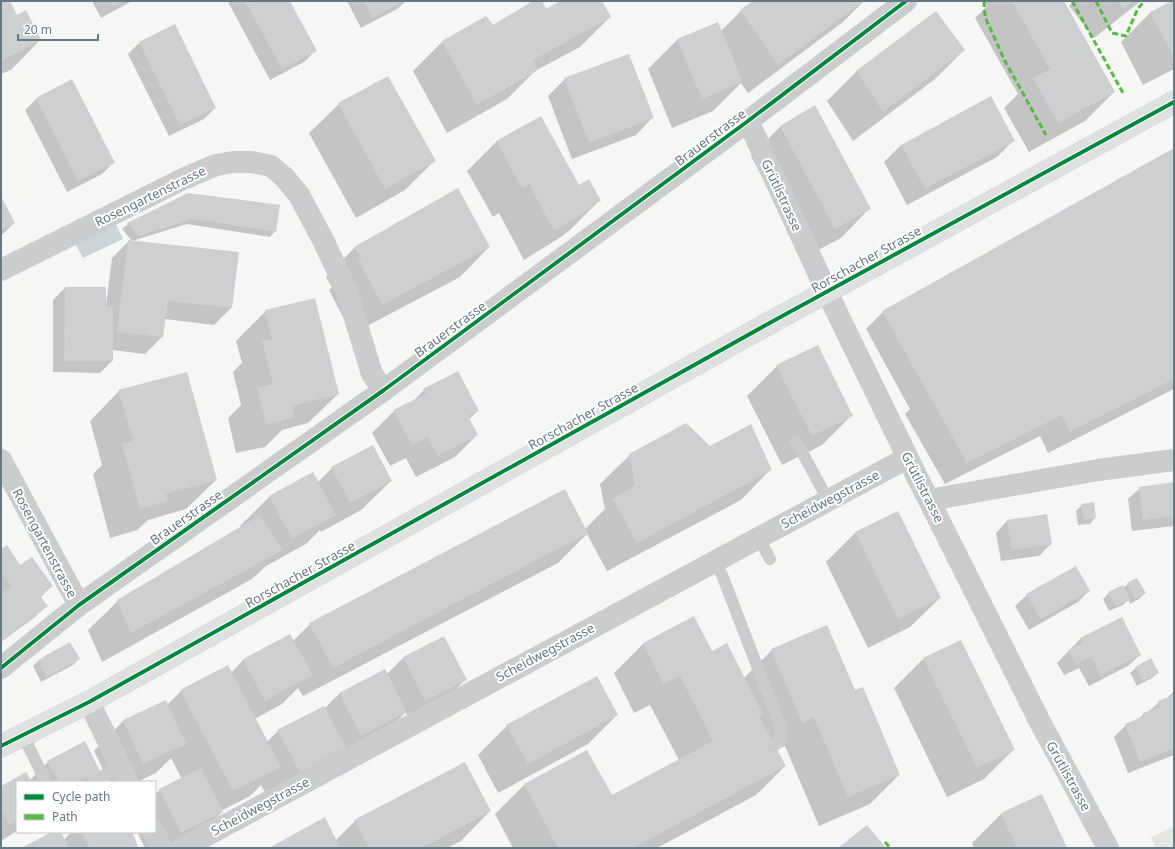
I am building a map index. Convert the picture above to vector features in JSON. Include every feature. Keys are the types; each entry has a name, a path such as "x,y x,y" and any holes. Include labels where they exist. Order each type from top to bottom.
{"main road":[{"name":"Rorschacher Strasse","path":"1,746 89,702 768,324 1174,102"}],"street":[{"name":"Brauerstrasse","path":"1,668 79,605 384,390 748,121 904,2"},
{"name":"Grütlistrasse","path":"748,121 827,292 907,458 1041,724 1108,848"},
{"name":"Rosengartenstrasse","path":"1,270 183,179 216,165 233,162 252,162 271,166 299,195 323,240 346,289 372,374 384,390"},
{"name":"Scheidwegstrasse","path":"183,848 907,458"},
{"name":"Rosengartenstrasse","path":"1,460 79,605"},
{"path":"929,500 1098,470 1174,460"},
{"path":"89,702 124,774"},
{"path":"154,833 162,848"}],"lane":[{"path":"796,441 828,500"},
{"path":"759,538 770,559"},
{"path":"715,561 722,575 781,728 782,738 775,745"},
{"path":"24,735 46,781"},
{"path":"96,781 124,774"}],"shaded area":[{"path":"115,222 123,239 83,258 75,243"},
{"path":"1174,826 1174,848 1156,848 1151,837"}],"building":[{"path":"1,1 10,1 17,15 26,10 41,40 1,61"},
{"path":"110,1 124,1 113,7"},
{"path":"245,1 290,1 317,51 282,69"},
{"path":"364,1 404,1 373,18"},
{"path":"533,1 542,1 546,9 560,1 602,1 611,17 533,60 538,70 477,105 442,41 486,16 493,25"},
{"path":"753,1 863,1 778,65 740,10"},
{"path":"1012,1 1064,1 1115,92 1058,123 1033,78 1050,69"},
{"path":"1117,1 1134,1 1123,9"},
{"path":"1174,1 1173,56 1150,12"},
{"path":"936,11 965,50 883,112 856,71"},
{"path":"718,22 743,82 702,99 677,39"},
{"path":"175,24 216,108 180,125 139,42"},
{"path":"629,54 654,118 589,143 564,78"},
{"path":"388,76 436,161 385,189 338,103"},
{"path":"72,79 115,163 78,181 36,98"},
{"path":"991,96 1015,141 925,189 901,145"},
{"path":"815,105 871,209 835,229 780,126"},
{"path":"541,116 579,185 589,179 601,201 554,231 529,184 522,188 496,141"},
{"path":"1174,148 1174,379 1070,432 1062,415 967,463 882,311"},
{"path":"458,188 490,247 382,305 358,260 361,258 354,247"},
{"path":"188,193 280,205 276,232 193,219 138,236 127,223"},
{"path":"1,196 15,223 1,230"},
{"path":"128,240 239,252 232,308 168,301 163,337 117,332"},
{"path":"65,287 106,287 106,307 113,307 113,361 64,361"},
{"path":"315,298 339,394 292,406 295,417 266,425 257,388 273,384 262,341 272,339 265,310"},
{"path":"818,345 853,416 812,436 776,365"},
{"path":"458,371 479,411 468,416 478,435 438,456 428,437 412,445 393,410 426,394 423,389"},
{"path":"187,372 217,480 166,494 168,501 140,509 122,444 133,441 118,390"},
{"path":"686,423 710,446 751,424 772,470 637,543 613,499 635,485 629,454"},
{"path":"373,445 392,481 350,503 331,467"},
{"path":"313,472 336,515 292,539 269,496"},
{"path":"1174,482 1174,516 1143,520 1139,487"},
{"path":"565,489 588,533 333,668 309,623"},
{"path":"1094,502 1096,518 1084,520 1081,504"},
{"path":"898,511 941,598 898,619 855,532"},
{"path":"1047,514 1052,544 1012,550 1007,520"},
{"path":"260,515 283,550 131,633 117,600"},
{"path":"7,545 20,565 32,557 53,586 40,596 48,606 1,641 1,594 12,587 3,575 1,577 1,549"},
{"path":"1076,566 1090,591 1041,619 1026,594"},
{"path":"1137,578 1146,593 1135,599 1127,583"},
{"path":"1123,585 1130,600 1115,606 1108,592"},
{"path":"694,616 712,651 727,643 763,714 759,716 786,766 633,848 558,848 524,784 587,750 612,795 713,741 680,676 663,684 643,643"},
{"path":"1122,617 1141,655 1100,675 1091,657 1076,665 1068,650 1083,643 1080,638"},
{"path":"827,625 855,690 863,687 900,775 848,797 814,717 802,723 771,649"},
{"path":"290,634 313,675 265,701 243,659"},
{"path":"444,636 467,680 425,701 403,657"},
{"path":"961,640 1015,750 977,768 923,658"},
{"path":"70,642 80,659 47,677 38,660"},
{"path":"1151,658 1159,673 1143,681 1135,667"},
{"path":"228,665 281,767 233,791 180,690"},
{"path":"385,669 407,712 361,736 339,693"},
{"path":"597,676 618,715 528,764 506,725"},
{"path":"1174,695 1174,748 1140,762 1125,724 1144,716 1143,713 1160,707 1158,701"},
{"path":"166,700 186,744 143,764 123,720"},
{"path":"324,706 346,747 300,772 277,730"},
{"path":"85,741 100,771 80,781 58,781 47,761"},
{"path":"465,762 491,811 422,848 369,848 354,820"},
{"path":"201,768 223,812 181,833 159,789"},
{"path":"26,772 31,781 16,781 16,821 9,825 1,810 1,786"},
{"path":"1042,794 1067,848 1017,848 1001,813"},
{"path":"325,817 340,848 269,848"},
{"path":"867,825 886,848 838,848"},
{"path":"50,833 62,833 69,848 21,848"},
{"path":"82,833 132,833 138,846 134,848 90,848"}],"marked path":[{"path":"984,1 985,17 1005,61 1046,135"},
{"path":"1072,1 1123,93"},
{"path":"1096,1 1112,33 1126,36 1138,8 1145,1"},
{"path":"885,842 890,848"}],"cycle path":[{"path":"1,668 79,605 384,390 748,121 906,1"},
{"path":"1,746 89,702 775,320 1174,102"}]}
